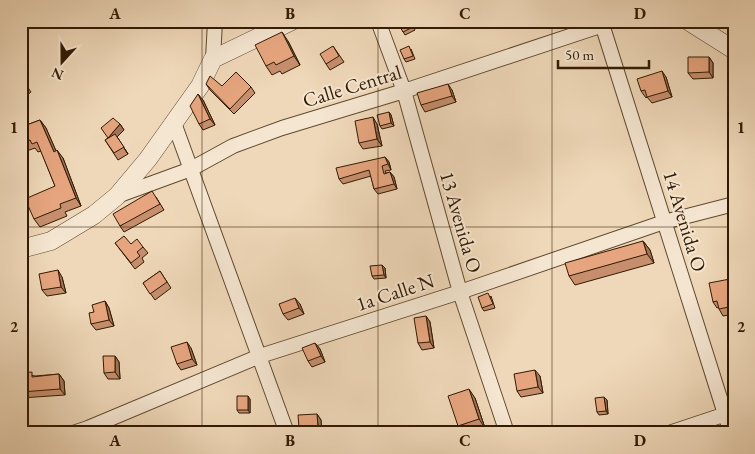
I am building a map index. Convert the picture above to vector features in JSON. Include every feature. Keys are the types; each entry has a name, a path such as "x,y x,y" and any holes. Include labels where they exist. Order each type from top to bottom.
{"street":[{"path":"21,249 51,241 94,215 117,196 148,159 200,86 213,59 215,21"},
{"path":"213,59 292,21"},
{"name":"13 Avenida O","path":"378,21 404,91 460,292 508,433"},
{"path":"688,21 734,50"},
{"name":"Calle Central","path":"117,196 191,169 233,146 266,134 404,91 602,23"},
{"name":"14 Avenida O","path":"602,23 664,222 729,413 731,433"},
{"path":"174,123 287,433"},
{"name":"1a Calle N","path":"73,433 88,430 260,356 460,292 664,222 734,204"},
{"path":"669,433 729,413"}],"building":[{"path":"397,21 410,21 413,27 403,32"},
{"path":"282,32 294,56 276,65 274,62 266,66 255,45"},
{"path":"333,46 339,56 326,64 320,54"},
{"path":"409,46 413,56 404,59 400,50"},
{"path":"688,57 709,57 709,72 688,73"},
{"path":"662,71 668,91 647,97 645,90 641,91 637,79"},
{"path":"236,72 251,87 230,109 206,84 210,76 222,86"},
{"path":"23,81 29,89 21,95 21,82"},
{"path":"448,84 452,96 421,105 417,93"},
{"path":"198,94 210,119 199,124 190,106"},
{"path":"389,112 391,123 380,126 377,115"},
{"path":"373,117 377,139 359,143 355,121"},
{"path":"113,118 120,124 108,138 101,128"},
{"path":"40,120 54,152 57,150 76,198 60,204 61,208 34,219 25,199 55,186 37,142 32,144 30,140 21,143 21,127"},
{"path":"115,134 124,147 114,153 105,140"},
{"path":"385,157 388,164 382,166 384,174 390,172 394,184 374,189 369,170 339,179 336,168"},
{"path":"152,191 160,204 120,226 113,214"},
{"path":"124,236 131,244 137,239 143,247 137,252 140,256 131,263 115,243"},
{"path":"643,241 647,254 569,276 565,263"},
{"path":"382,265 384,275 372,276 370,266"},
{"path":"58,270 61,287 42,290 39,274"},
{"path":"160,271 167,282 150,294 143,283"},
{"path":"730,279 734,295 734,306 719,309 717,301 713,302 709,283"},
{"path":"488,293 493,304 482,308 478,297"},
{"path":"295,298 299,308 283,314 279,304"},
{"path":"105,301 109,320 91,324 89,313 94,312 92,305"},
{"path":"426,316 430,342 418,343 414,318"},
{"path":"187,342 192,359 177,364 171,347"},
{"path":"315,343 321,356 308,361 302,348"},
{"path":"103,356 115,356 115,372 104,373"},
{"path":"535,370 538,387 517,391 514,374"},
{"path":"32,372 32,377 59,374 60,389 21,392 21,373"},
{"path":"469,389 479,419 458,426 448,396"},
{"path":"237,396 248,396 248,410 237,410"},
{"path":"604,397 606,411 597,412 595,398"},
{"path":"317,414 318,427 299,428 298,415"}]}
